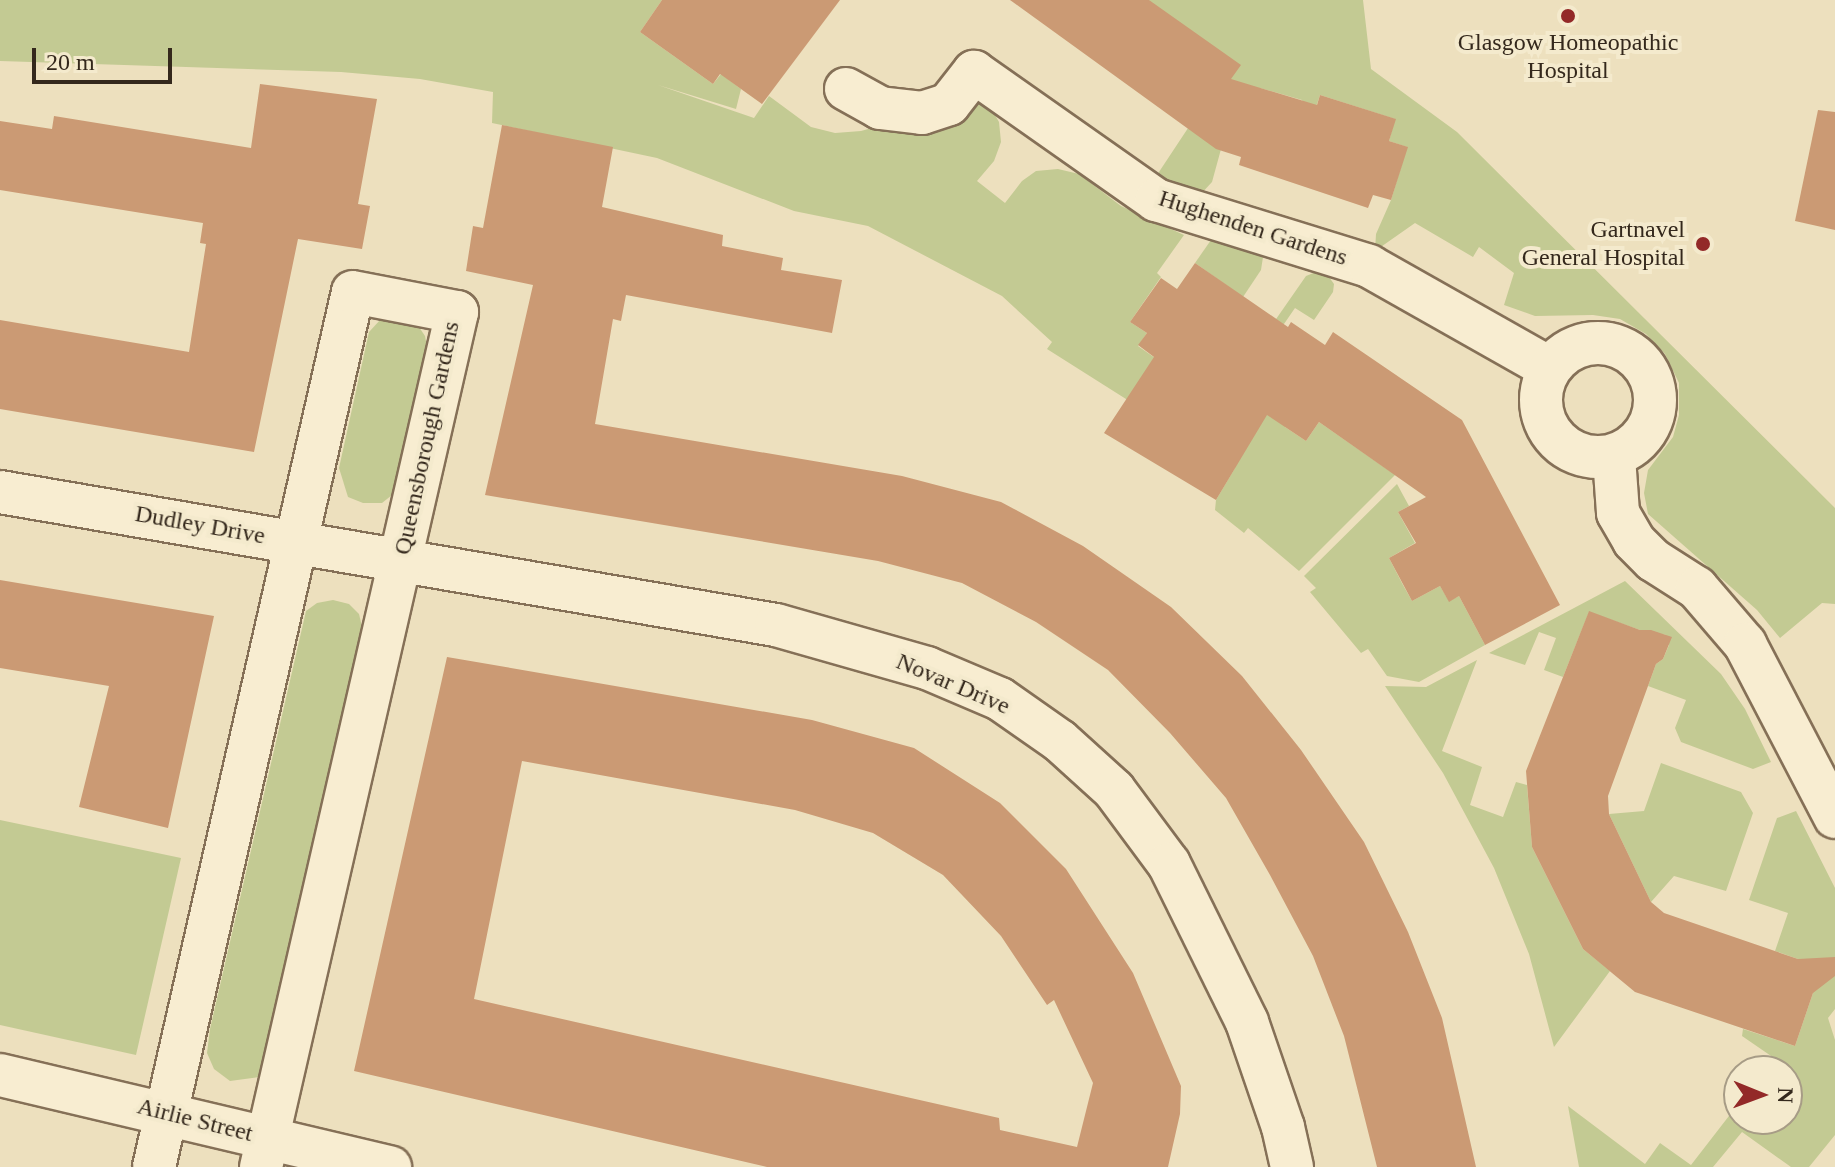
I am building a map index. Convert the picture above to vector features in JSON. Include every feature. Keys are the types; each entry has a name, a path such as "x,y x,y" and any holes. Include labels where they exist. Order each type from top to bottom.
{"street":[{"name":"Hughenden Gardens","path":"846,89 880,108 922,113 949,104 974,72 1156,200 1369,266 1549,368"},
{"name":"Queensborough Gardens","path":"154,1167 299,542 353,292 457,312 264,1153"},
{"path":"1591,342 1615,345 1637,357 1651,377 1656,401 1651,425 1636,445 1614,457 1586,457 1560,445 1544,422 1540,394 1549,368 1568,351 1591,342"},
{"path":"1614,457 1618,513 1634,541 1653,560 1697,588 1745,644 1835,817"},
{"name":"Dudley Drive","path":"0,492 401,561"},
{"name":"Novar Drive","path":"401,561 776,625 927,668 1000,699 1060,741 1114,790 1169,864 1247,1022 1283,1127 1292,1167"},
{"name":"Airlie Street","path":"0,1075 166,1112 264,1153 390,1167"}],"green space":[{"path":"0,0 662,0 640,32 713,84 721,74 741,89 736,109 658,85 754,118 769,96 811,127 835,133 861,131 886,124 925,132 950,125 971,94 991,108 999,122 1001,142 994,161 977,181 1005,203 1022,181 1036,171 1058,169 1079,174 1121,206 1184,235 1157,273 1161,277 1130,322 1147,333 1138,346 1155,358 1231,384 1306,276 1316,272 1329,277 1334,284 1333,292 1314,320 1295,308 1266,350 1290,420 1285,427 1306,441 1319,422 1391,472 1406,464 1299,571 1248,528 1244,533 1215,510 1216,500 1235,468 1047,349 1052,342 1002,296 868,226 794,211 657,158 492,123 493,92 420,79 341,72 0,61"},
{"path":"1149,0 1363,0 1371,69 1457,132 1835,508 1835,604 1822,603 1780,638 1757,610 1648,514 1644,493 1648,470 1673,437 1679,415 1679,383 1665,354 1646,334 1620,319 1593,315 1535,316 1504,305 1514,273 1479,247 1473,257 1415,223 1375,251 1376,234 1391,200 1407,147 1389,141 1395,119 1320,95 1312,119 1302,100 1260,88 1256,104 1235,98 1212,182 1200,195 1155,178 1196,116"},
{"path":"1211,240 1263,257 1261,270 1243,297 1195,263"},
{"path":"392,315 417,324 425,336 428,352 397,491 382,503 363,503 348,497 339,468 369,332 381,319"},
{"path":"1397,484 1409,506 1398,512 1415,543 1389,558 1403,585 1412,601 1440,586 1449,601 1459,596 1485,645 1419,682 1387,676 1368,649 1361,653 1310,592 1316,588 1304,576"},
{"path":"1625,581 1721,674 1745,709 1771,762 1753,769 1681,742 1675,728 1686,700 1648,686 1656,664 1663,659 1669,645 1666,635 1640,630 1589,612 1563,677 1544,670 1556,638 1539,632 1525,665 1489,653"},
{"path":"333,600 349,604 359,614 363,631 266,1058 259,1077 230,1081 214,1069 207,1053 210,1029 306,611 317,603"},
{"path":"1477,660 1442,751 1482,767 1470,805 1503,817 1516,782 1527,785 1532,847 1583,949 1610,971 1554,1047 1529,954 1494,868 1443,773 1385,686 1426,687"},
{"path":"1661,763 1741,792 1753,813 1726,891 1674,876 1651,902 1609,814 1644,811"},
{"path":"1796,811 1835,888 1835,1009 1828,1018 1835,1040 1835,1135 1809,1167 1791,1167 1746,1135 1803,1135 1803,1055 1770,1055 1742,1036 1743,1029 1795,1046 1813,993 1798,959 1775,951 1788,913 1749,900 1777,818"},
{"path":"0,820 181,858 136,1055 0,1025"},
{"path":"1568,1106 1645,1164 1660,1143 1691,1165 1723,1124 1723,1135 1740,1135 1713,1167 1579,1167"}],"building":[{"path":"662,0 840,0 762,104 720,74 713,84 640,32"},
{"path":"1010,0 1149,0 1241,65 1231,79 1317,105 1320,95 1396,119 1389,141 1408,147 1391,200 1373,195 1368,208 1239,165 1241,157 1216,149"},
{"path":"260,84 377,99 358,204 370,206 362,249 298,239 254,452 0,409 0,320 189,352 206,244 200,243 203,223 0,190 0,121 52,129 54,116 251,148"},
{"path":"1818,110 1835,112 1835,230 1795,221"},
{"path":"502,125 613,147 602,207 723,235 722,246 783,258 781,270 842,280 832,333 626,295 621,321 613,319 595,424 902,476 1001,502 1083,546 1171,607 1242,676 1301,750 1364,842 1408,932 1442,1018 1476,1167 1377,1167 1344,1036 1313,956 1270,875 1226,798 1170,733 1108,670 1036,622 962,583 878,561 485,495 533,285 466,271 473,226 483,228"},
{"path":"1195,263 1288,327 1291,322 1325,345 1333,332 1462,420 1560,605 1485,645 1459,596 1449,602 1440,586 1412,601 1389,558 1416,543 1398,512 1426,497 1319,422 1306,441 1267,415 1216,500 1104,433 1154,357 1138,345 1147,333 1130,322 1161,278 1177,289"},
{"path":"0,580 214,616 168,828 79,807 109,686 0,668"},
{"path":"1589,611 1640,630 1672,637 1663,659 1656,664 1608,796 1609,814 1651,902 1664,913 1798,959 1835,957 1835,976 1813,993 1795,1046 1635,992 1583,949 1532,847 1526,771"},
{"path":"447,657 812,720 914,748 1000,803 1066,869 1133,973 1181,1086 1180,1114 1168,1167 767,1167 354,1071","holes":["522,761 795,810 873,833 943,875 1001,936 1047,1005 1054,1000 1093,1083 1077,1147 1000,1130 999,1118 474,999"]}],"place":[{"name":"Glasgow Homeopathic Hospital","path":"1568,16"},
{"name":"Gartnavel General Hospital","path":"1703,244"}]}
